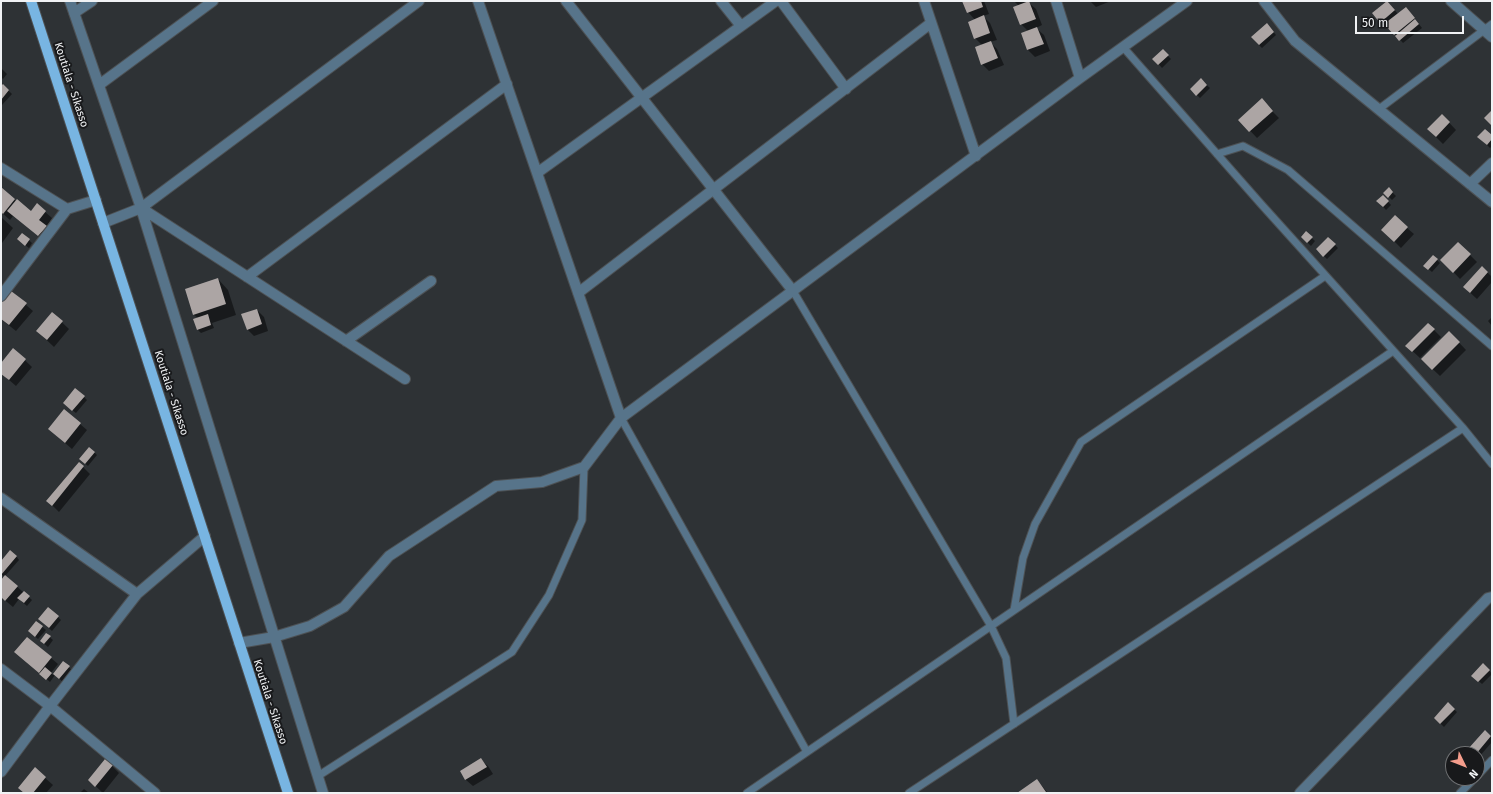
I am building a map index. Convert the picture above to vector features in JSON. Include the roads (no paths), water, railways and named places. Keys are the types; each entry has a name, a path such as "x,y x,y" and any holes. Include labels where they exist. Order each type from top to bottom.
{"main road":[{"name":"Koutiala - Sikasso","path":"31,1 288,793"}],"street":[{"path":"70,1 140,208 323,793"},
{"path":"74,13 92,1"},
{"path":"99,85 213,1"},
{"path":"103,223 140,208 419,1"},
{"path":"478,1 621,418"},
{"path":"566,1 793,291"},
{"path":"721,1 741,26"},
{"path":"537,173 776,1"},
{"path":"781,1 846,89"},
{"path":"924,1 976,156"},
{"path":"1056,1 1080,78"},
{"path":"239,643 274,637 310,626 344,607 389,556 496,486 542,482 584,467 621,418 1080,78 1187,1"},
{"path":"1264,1 1295,41 1492,202"},
{"path":"1451,1 1488,27 1492,37"},
{"path":"578,293 931,23"},
{"path":"247,277 507,84"},
{"path":"1470,184 1492,164"},
{"path":"1,168 67,209"},
{"path":"1,296 67,209 96,200"},
{"path":"140,208 405,379"},
{"path":"346,341 431,281"},
{"path":"1,498 137,594"},
{"path":"1,772 137,594 205,536"},
{"path":"1300,793 1490,599"},
{"path":"1,669 50,706 156,793"}],"lane":[{"path":"1379,109 1488,27"},
{"path":"1123,47 1325,276 1463,428 1492,464"},
{"path":"1217,154 1244,146 1288,170 1492,346"},
{"path":"1014,610 1023,558 1035,524 1080,442 1325,276"},
{"path":"793,291 991,626 1006,658 1014,724"},
{"path":"747,793 1393,350"},
{"path":"621,418 807,752"},
{"path":"909,793 1463,428"},
{"path":"318,776 512,652 549,595 582,520 584,467"},
{"path":"1485,767 1492,760"}]}
